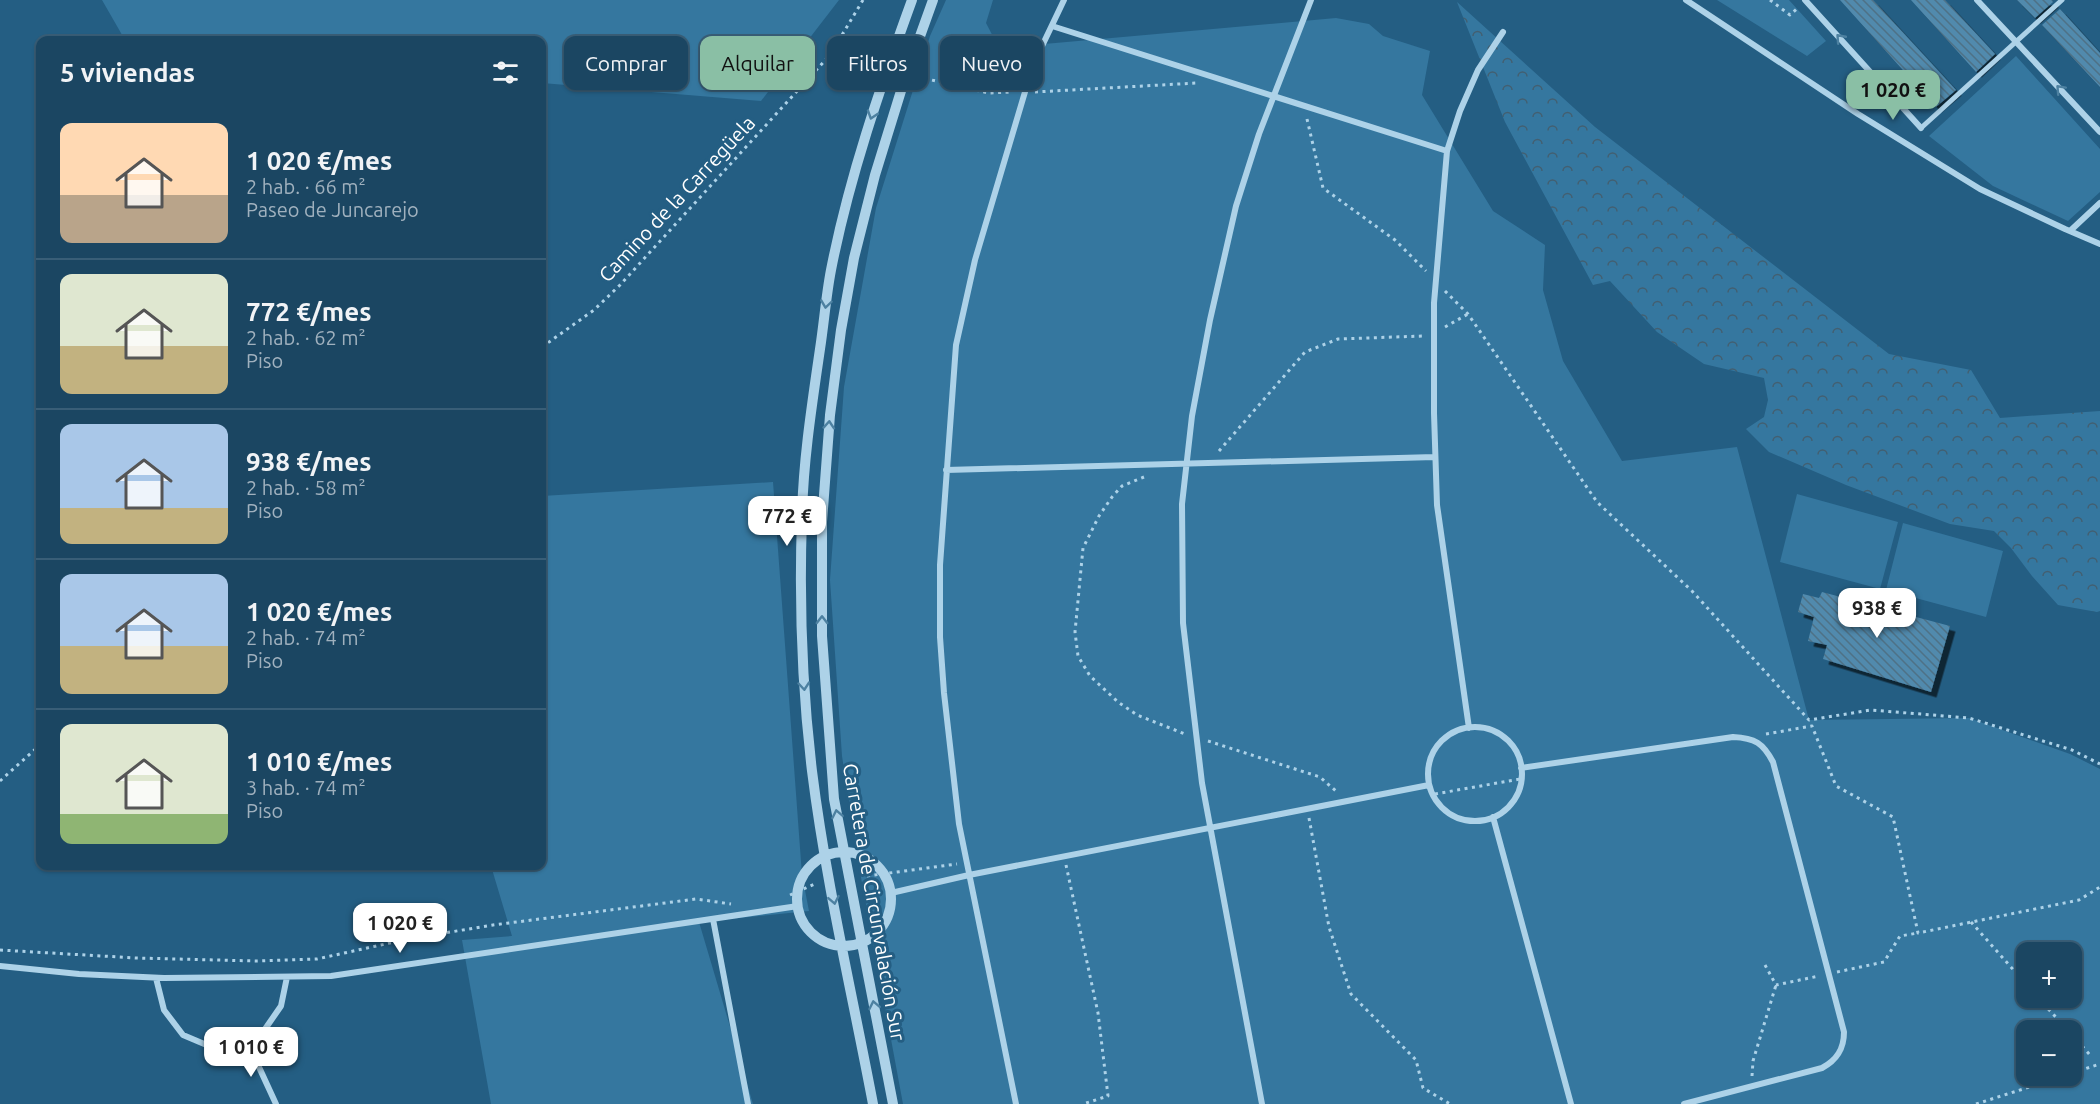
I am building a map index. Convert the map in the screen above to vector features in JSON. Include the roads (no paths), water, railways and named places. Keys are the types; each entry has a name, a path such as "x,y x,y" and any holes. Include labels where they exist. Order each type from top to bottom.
{"street":[{"name":"Carretera de Circunvalación Sur","path":"873,1104 825,856 812,768 801,624 802,515 813,396 831,270 867,130 912,0"},
{"name":"Carretera de Circunvalación Sur","path":"893,1104 834,799 822,636 822,522 830,415 841,330 854,258 875,175 905,78 933,0"},
{"path":"1016,1104 956,802 940,637 940,565 956,345 975,260 1033,65 1064,0"},
{"path":"1262,1104 1202,783 1183,622 1182,504 1192,416 1236,206 1260,134 1311,0"},
{"path":"1686,0 1858,114 1980,189 2100,243"},
{"path":"1805,0 1921,128 2062,0"},
{"path":"1977,0 2100,132"},
{"path":"1052,26 1447,151"},
{"path":"1469,728 1437,505 1434,303 1447,151 1460,111 1478,70 1503,32"},
{"path":"2070,231 2100,203"},
{"path":"946,470 1435,457"},
{"path":"1481,727 1496,732 1508,741 1517,754 1521,768 1521,783 1515,798 1505,810 1493,817 1476,821 1460,819 1446,812 1435,800 1429,785 1428,770 1432,755 1440,742 1452,733 1469,728 1481,727"},
{"path":"1521,768 1733,737 1744,737 1756,741 1766,748 1773,762 1844,1032 1844,1044 1838,1056 1822,1068 1684,1104"},
{"path":"891,892 1429,785"},
{"path":"1493,817 1571,1104"},
{"path":"844,852 853,852 867,857 878,866 887,878 891,892 890,909 884,924 873,936 861,942 843,946 826,942 813,934 803,921 798,906 798,891 803,877 812,865 825,856 844,852"},
{"path":"0,966 79,974 156,978 331,976 798,906"},
{"path":"712,919 748,1104"},
{"path":"156,978 164,1010 183,1035 209,1046 239,1046 263,1032 281,1006 287,977"},
{"path":"247,1041 276,1104"}]}
